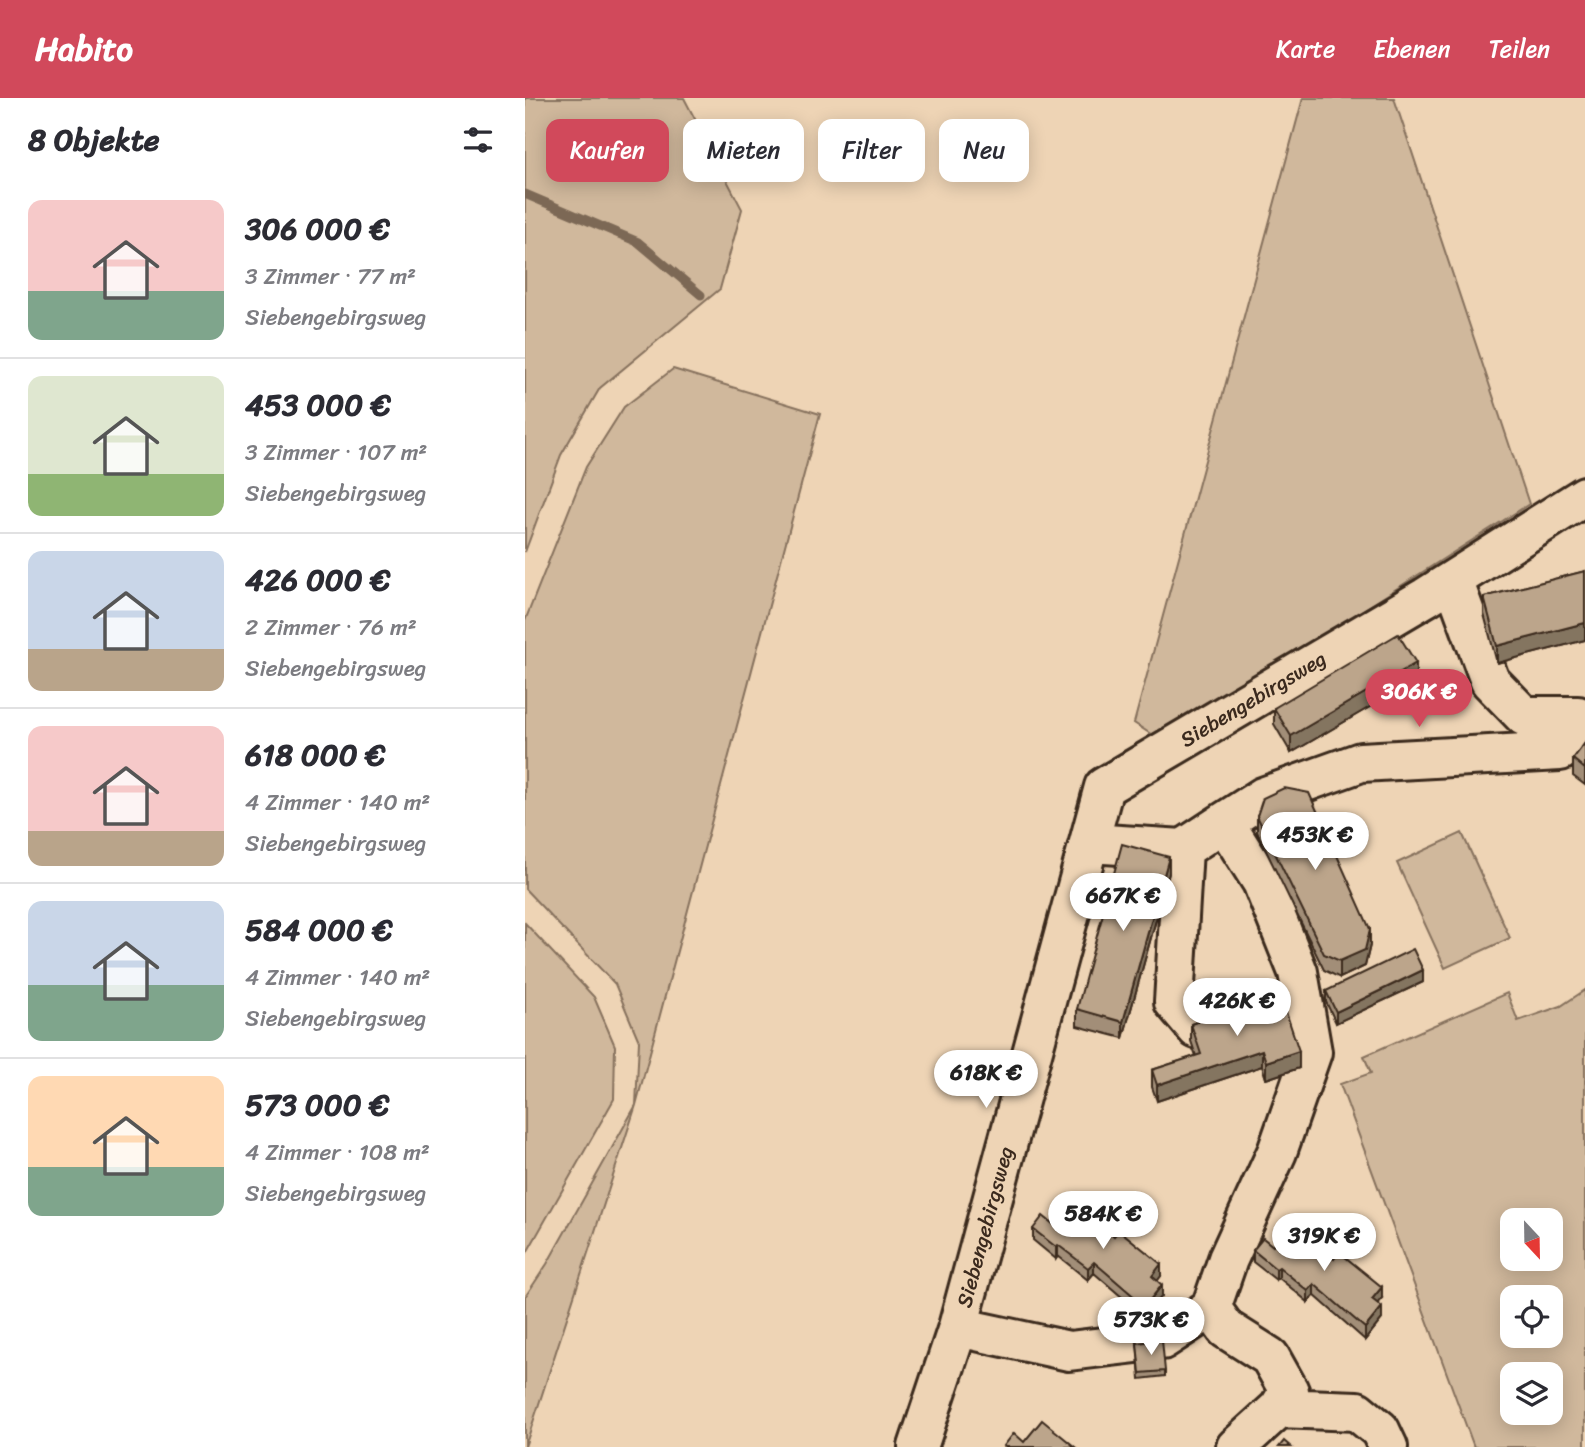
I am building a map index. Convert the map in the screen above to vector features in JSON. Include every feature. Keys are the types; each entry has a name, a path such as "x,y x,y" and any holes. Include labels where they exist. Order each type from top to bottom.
{"street":[{"name":"Siebengebirgsweg","path":"918,1447 958,1327 1104,787 1453,580 1585,496"},
{"path":"1089,843 1184,849 1263,797 1361,762 1560,751 1578,716 1524,716 1490,681 1453,580"},
{"path":"1224,822 1262,882 1299,972 1312,1052 1277,1152 1229,1259 1211,1308 1226,1329 1269,1357 1289,1391 1279,1408 1235,1447"},
{"path":"1184,849 1174,1002 1197,1029 1302,992"},
{"name":"Siebengebirgsweg","path":"958,1327 1069,1351 1162,1340 1211,1308"},
{"path":"1279,1408 1357,1411 1380,1430 1388,1447"}],"shaded area":[{"path":"525,98 684,98 695,119 683,119 683,182 728,182 742,209 720,289 600,388 561,455 525,552"},
{"path":"1303,98 1394,98 1529,504 1160,740 1134,723"},
{"path":"673,369 820,414 636,1105 639,1041 615,984 525,889 525,621 586,467 624,407"},
{"path":"1462,833 1510,938 1445,968 1397,863"},
{"path":"525,923 594,997 615,1046 614,1099 525,1256"},
{"path":"1585,990 1585,1447 1474,1447 1340,1084 1371,1073 1364,1056 1507,993 1518,1021 1561,1006"},
{"path":"636,1105 525,1447 525,1297 547,1264"}],"building":[{"path":"1585,571 1585,623 1497,646 1484,597"},
{"path":"1398,634 1416,663 1291,736 1274,708"},
{"path":"1585,743 1585,769 1573,759"},
{"path":"1284,788 1309,793 1370,929 1365,950 1340,961 1324,954 1257,816 1263,798"},
{"path":"1122,844 1169,857 1123,1022 1077,1009"},
{"path":"1413,949 1423,970 1336,1012 1326,991"},
{"path":"1280,994 1299,1051 1266,1062 1262,1050 1157,1085 1152,1070 1201,1054 1191,1024"},
{"path":"1071,1202 1114,1236 1119,1230 1161,1264 1152,1276 1162,1285 1145,1306 1094,1262 1088,1268 1033,1229 1043,1216 1053,1224"},
{"path":"1291,1224 1334,1259 1339,1252 1382,1287 1372,1299 1382,1307 1365,1328 1314,1284 1308,1291 1253,1250 1263,1238 1273,1246"},
{"path":"1162,1340 1165,1371 1140,1373 1137,1343"},
{"path":"1042,1420 1075,1447 1004,1446 1014,1433 1024,1442"},
{"path":"1284,1441 1291,1447 1279,1447"}],"waterway":[{"path":"525,194 638,242 701,295"}]}
